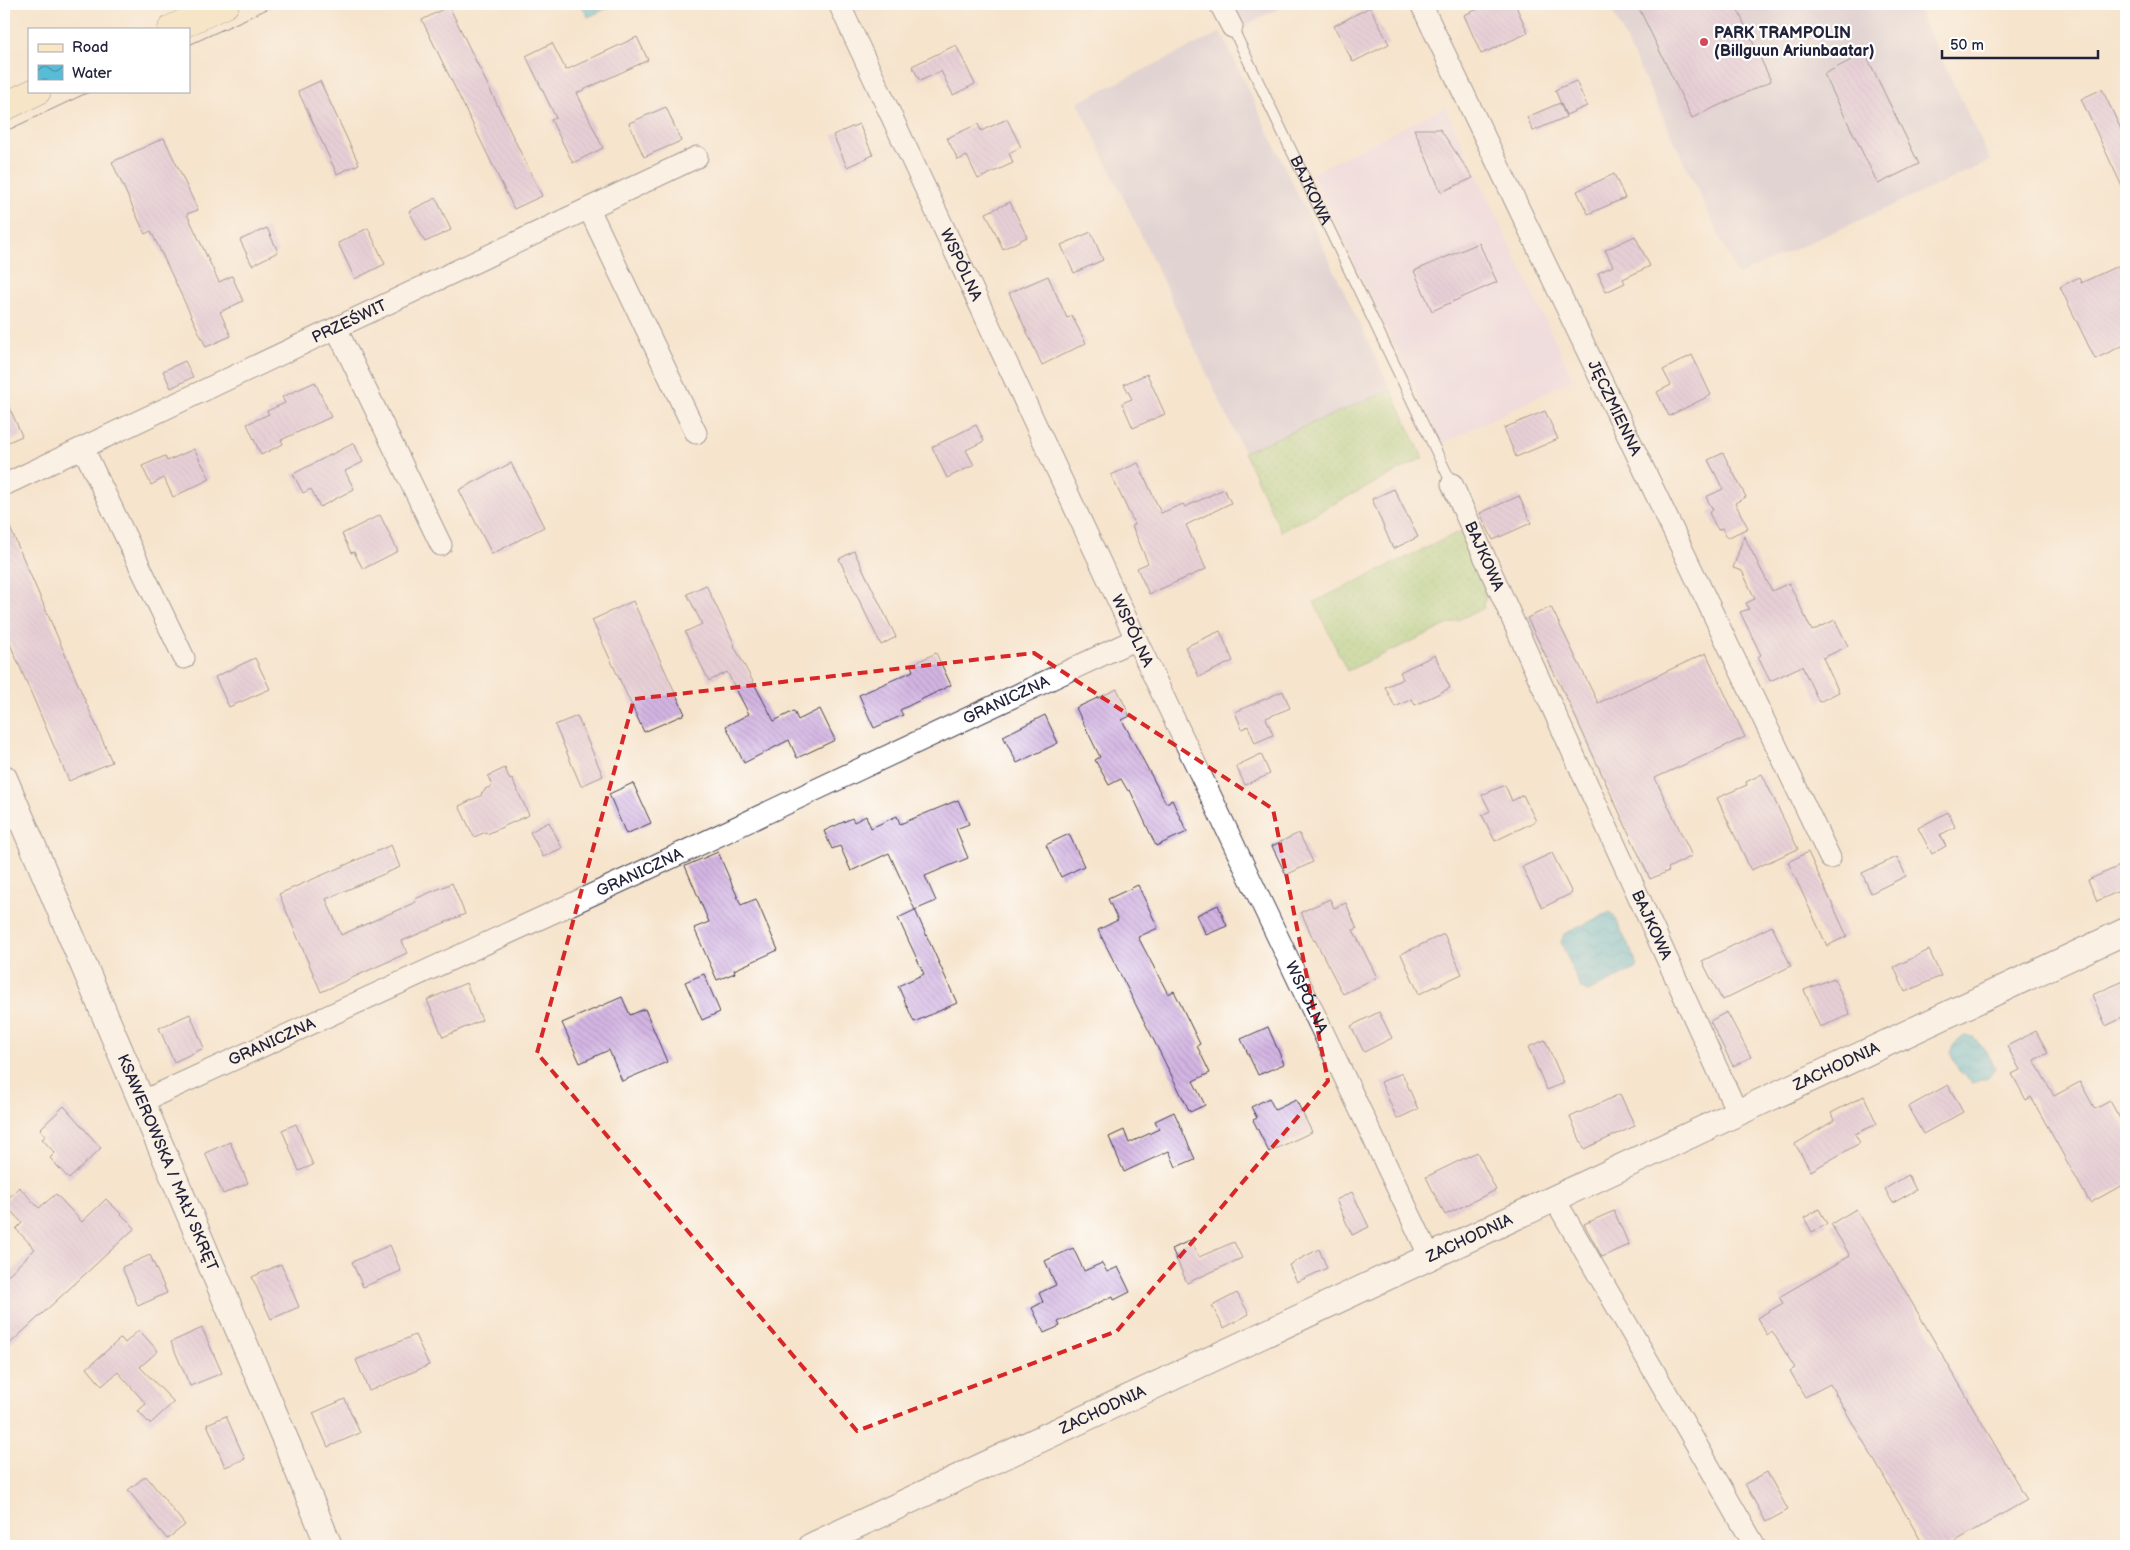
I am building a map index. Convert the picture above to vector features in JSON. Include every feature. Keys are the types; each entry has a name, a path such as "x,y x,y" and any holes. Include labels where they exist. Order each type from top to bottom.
{"main road":[{"path":"174,28 225,4"},
{"path":"4,107 35,92"}],"street":[{"name":"WSPÓLNA","path":"839,4 1136,639 1430,1257"},
{"name":"BAJKOWA","path":"1220,4 1232,27"},
{"name":"JĘCZMIENNA","path":"1421,4 1830,858"},
{"name":"PRZEŚWIT","path":"4,485 697,157"},
{"path":"589,209 696,433"},
{"path":"336,328 441,545"},
{"path":"82,448 184,658"},
{"name":"BAJKOWA","path":"1452,484 1737,1112"},
{"name":"GRANICZNA","path":"141,1102 639,873 1136,639"},
{"name":"KSAWEROWSKA / MAŁY SKRĘT","path":"4,778 328,1546"},
{"name":"ZACHODNIA","path":"812,1546 2126,931"},
{"path":"1554,1198 1755,1546"}],"lane":[{"name":"BAJKOWA","path":"1232,27 1452,484"}],"highlighted area":[{"path":"1034,653 1273,809 1328,1081 1117,1331 857,1431 537,1053 634,699"}],"shaded area":[{"path":"848,4 876,4 853,14"},
{"path":"1232,4 1288,4 1243,27"},
{"path":"1609,4 1915,4 1991,161 1738,275"},
{"path":"1221,32 1391,390 1244,452 1078,102"},
{"path":"1445,107 1573,379 1442,444 1311,173"}],"green space":[{"path":"1391,390 1423,458 1281,531 1244,452"},
{"path":"1461,531 1487,586 1484,608 1347,671 1314,602"}],"water":[{"path":"581,4 617,4 588,17"},
{"path":"1610,912 1613,914 1635,959 1637,968 1588,992 1581,989 1561,942 1564,934"},
{"path":"1964,1036 1974,1037 1991,1059 1995,1069 1988,1078 1972,1083 1959,1071 1950,1053 1953,1045"}],"building":[{"path":"1490,4 1515,4 1528,33 1481,54 1464,15"},
{"name":"PARK TRAMPOLIN (Billguun Ariunbaatar)","path":"1637,4 1735,4 1771,81 1692,118"},
{"path":"449,6 542,196 514,209 422,20"},
{"path":"1370,7 1389,44 1353,62 1334,26"},
{"path":"637,37 648,60 577,93 603,148 573,163 551,120 556,118 526,56 552,43 566,70"},
{"path":"956,45 975,84 953,95 941,71 920,81 912,66"},
{"path":"1865,53 1919,164 1878,184 1824,74"},
{"path":"320,81 359,164 337,174 298,91"},
{"path":"1576,81 1587,106 1566,115 1555,90"},
{"path":"2102,89 2126,140 2126,195 2081,99"},
{"path":"1560,103 1566,117 1533,131 1527,117"},
{"path":"666,107 681,141 644,157 629,123"},
{"path":"1007,119 1021,147 1009,153 1013,163 978,179 967,156 958,160 947,138 978,124 981,131"},
{"path":"859,124 873,155 847,167 833,135"},
{"path":"1414,129 1440,129 1473,178 1441,192"},
{"path":"164,138 198,210 187,214 219,282 232,276 243,301 220,312 231,336 206,347 151,231 145,234 112,162"},
{"path":"1614,174 1625,198 1588,214 1577,191"},
{"path":"436,198 451,230 425,242 409,211"},
{"path":"1010,202 1027,237 1003,249 986,213"},
{"path":"267,228 278,252 252,265 240,240"},
{"path":"368,228 385,264 355,279 338,243"},
{"path":"1091,232 1103,260 1074,273 1061,245"},
{"path":"1635,236 1650,266 1623,279 1625,283 1606,292 1598,273 1613,266 1605,250"},
{"path":"1479,243 1497,282 1432,311 1414,271"},
{"path":"2126,262 2126,344 2095,359 2060,287 2079,277 2081,283"},
{"path":"1048,276 1067,318 1072,316 1086,343 1042,365 1009,293"},
{"path":"1692,355 1711,395 1669,416 1657,392 1671,385 1663,370"},
{"path":"185,361 193,377 171,388 163,371"},
{"path":"1147,374 1165,414 1133,428 1122,403 1132,399 1124,384"},
{"path":"315,382 331,417 281,440 283,444 261,455 247,424 269,414 267,411 285,403 282,397"},
{"path":"4,395 22,436 4,444"},
{"path":"1545,411 1558,439 1516,457 1504,428"},
{"path":"976,425 984,441 966,450 974,465 947,478 932,447"},
{"path":"354,443 363,462 345,471 354,489 320,507 311,489 303,493 293,474"},
{"path":"194,449 210,479 173,497 164,478 151,485 142,466 165,456 167,461"},
{"path":"1723,453 1746,497 1735,503 1748,528 1727,538 1722,528 1718,530 1709,513 1713,510 1706,497 1723,489 1708,460"},
{"path":"511,463 544,527 492,554 459,490"},
{"path":"1138,463 1161,513 1183,504 1185,507 1224,489 1231,503 1186,525 1206,569 1149,594 1137,568 1148,563 1132,526 1135,525 1111,475"},
{"path":"1394,489 1418,537 1393,549 1372,499"},
{"path":"1519,496 1531,523 1493,540 1480,513"},
{"path":"4,514 112,762 69,781 4,630"},
{"path":"380,515 398,551 363,569 354,552 351,553 342,534"},
{"path":"1744,536 1772,591 1789,583 1812,631 1835,620 1848,646 1823,658 1839,692 1819,702 1802,666 1770,681 1758,657 1761,655 1740,612 1749,609 1746,603 1755,599 1742,571 1733,568"},
{"path":"854,551 896,637 881,645 839,559"},
{"path":"706,585 734,646 774,721 794,711 798,720 820,709 835,740 797,758 789,740 744,763 726,726 749,714 727,672 709,681 685,632 702,624 687,594"},
{"path":"633,601 685,714 644,732 592,620"},
{"path":"1551,607 1598,703 1706,653 1745,737 1655,778 1692,856 1668,868 1669,871 1650,879 1569,703 1527,618"},
{"path":"1220,631 1233,661 1199,677 1185,647"},
{"path":"936,653 951,685 900,710 903,715 874,728 859,695 913,671 911,665"},
{"path":"1435,655 1450,688 1415,705 1412,699 1395,707 1385,687 1403,679 1400,672"},
{"path":"255,658 270,689 229,707 215,677"},
{"path":"1117,689 1130,716 1122,720 1166,803 1172,800 1187,832 1156,846 1130,790 1128,791 1121,779 1109,785 1095,760 1100,757 1076,708"},
{"path":"1283,691 1290,708 1266,718 1273,735 1255,743 1248,726 1242,729 1235,712"},
{"path":"1045,715 1058,743 1017,763 1003,736"},
{"path":"577,716 603,776 581,786 555,725"},
{"path":"1261,754 1270,774 1245,785 1236,766"},
{"path":"505,768 529,815 487,834 486,832 474,837 459,806 482,795 481,793 485,789 492,786 488,776"},
{"path":"1762,774 1798,849 1751,870 1717,798 1747,785 1746,782"},
{"path":"633,783 651,823 626,834 609,794"},
{"path":"1505,785 1512,801 1523,795 1536,821 1495,841 1482,815 1490,811 1482,795"},
{"path":"958,800 969,824 956,829 968,858 925,876 936,901 915,910 889,853 851,871 840,846 832,849 824,831 852,818 854,822 866,816 871,828 897,816 900,824"},
{"path":"1948,812 1955,827 1940,835 1946,846 1932,854 1918,828"},
{"path":"549,822 562,848 543,857 530,832"},
{"path":"1299,833 1313,862 1286,875 1272,846"},
{"path":"1069,834 1084,866 1061,877 1046,845"},
{"path":"391,845 400,867 326,899 341,935 416,902 415,899 452,883 465,914 402,941 407,953 321,992 279,894"},
{"path":"718,852 741,905 756,899 778,950 734,970 735,973 717,980 694,928 709,922 685,866"},
{"path":"1808,852 1847,936 1827,946 1788,862"},
{"path":"1552,853 1572,893 1542,908 1522,867"},
{"path":"1897,857 1906,876 1871,893 1862,873"},
{"path":"2122,865 2126,874 2126,888 2097,901 2088,880"},
{"path":"1138,885 1158,928 1138,937 1168,994 1174,991 1200,1044 1197,1046 1210,1073 1193,1081 1205,1105 1190,1112 1098,930 1118,920 1108,899"},
{"path":"1330,899 1334,908 1346,903 1357,929 1353,930 1377,977 1343,994 1314,941 1301,912"},
{"path":"1218,905 1227,926 1206,935 1197,915"},
{"path":"915,910 957,1003 914,1022 898,986 924,974 898,918"},
{"path":"1772,926 1791,966 1722,1000 1702,961"},
{"path":"1444,934 1462,974 1419,994 1401,954"},
{"path":"1929,950 1941,976 1905,992 1894,967"},
{"path":"704,974 720,1012 702,1020 685,982"},
{"path":"1834,978 1850,1015 1820,1027 1804,990"},
{"path":"2126,980 2126,1016 2106,1026 2092,995"},
{"path":"466,983 482,1020 443,1037 427,1000"},
{"path":"622,997 630,1015 645,1009 667,1062 622,1081 609,1050 580,1063 562,1023"},
{"path":"1379,1012 1392,1038 1364,1052 1351,1026"},
{"path":"1727,1012 1751,1057 1733,1066 1710,1021"},
{"path":"190,1014 204,1048 174,1062 159,1028"},
{"path":"1268,1027 1284,1064 1258,1075 1241,1039"},
{"path":"2036,1031 2048,1053 2034,1060 2054,1096 2080,1082 2095,1109 2110,1101 2126,1129 2126,1183 2090,1203 2031,1097 2026,1100 2012,1074 2020,1070 2007,1046"},
{"path":"1545,1040 1564,1083 1547,1090 1528,1047"},
{"path":"1402,1073 1418,1109 1397,1119 1381,1082"},
{"path":"1948,1085 1963,1112 1923,1134 1908,1107"},
{"path":"1620,1094 1635,1126 1584,1149 1570,1117"},
{"path":"1864,1096 1877,1124 1855,1134 1860,1143 1811,1171 1795,1144 1835,1120 1831,1113"},
{"path":"1269,1098 1275,1110 1296,1100 1312,1132 1269,1152 1253,1120 1257,1118 1251,1107"},
{"path":"64,1106 101,1148 69,1179 50,1158 55,1153 42,1139 46,1136 40,1129"},
{"path":"1174,1112 1195,1159 1176,1167 1169,1151 1124,1172 1109,1137 1124,1130 1129,1143 1159,1129 1155,1121"},
{"path":"296,1124 313,1165 299,1171 282,1130"},
{"path":"230,1142 248,1183 223,1194 205,1153"},
{"path":"1477,1152 1496,1190 1445,1215 1426,1177"},
{"path":"1908,1175 1916,1190 1893,1203 1885,1189"},
{"path":"19,1187 39,1208 56,1194 82,1222 106,1199 135,1228 4,1349 4,1279 35,1249 16,1229 22,1223 4,1203"},
{"path":"1352,1192 1369,1227 1352,1235 1336,1200"},
{"path":"1819,1209 1827,1224 1812,1232 1804,1218"},
{"path":"1856,1209 2027,1500 1947,1546 1924,1546 1830,1384 1805,1397 1790,1371 1795,1368 1772,1331 1767,1335 1757,1318 1783,1303 1779,1297 1850,1256 1831,1224"},
{"path":"1614,1211 1629,1245 1602,1257 1584,1224"},
{"path":"1191,1240 1199,1257 1234,1242 1242,1258 1187,1283 1172,1249"},
{"path":"390,1245 401,1271 363,1287 352,1262"},
{"path":"1073,1248 1084,1271 1102,1263 1107,1272 1118,1267 1130,1292 1114,1300 1113,1296 1058,1322 1060,1326 1044,1333 1032,1308 1043,1302 1039,1293 1056,1285 1045,1261"},
{"path":"1319,1249 1327,1268 1297,1282 1289,1265"},
{"path":"150,1255 167,1293 138,1306 122,1267"},
{"path":"281,1264 299,1307 271,1319 252,1277"},
{"path":"1237,1293 1249,1314 1224,1328 1212,1306"},
{"path":"202,1328 222,1373 190,1386 171,1342"},
{"path":"139,1330 158,1351 140,1367 174,1402 150,1424 138,1411 146,1404 118,1372 102,1386 87,1368 121,1338 125,1343"},
{"path":"415,1335 429,1365 369,1391 356,1360"},
{"path":"345,1399 360,1433 328,1447 313,1413"},
{"path":"226,1416 245,1459 225,1467 207,1424"},
{"path":"1767,1472 1788,1510 1766,1522 1745,1484"},
{"path":"146,1476 185,1525 167,1539 128,1490"}],"tram line":[{"path":"190,45 278,4"},
{"path":"4,132 89,92"}],"place":[{"name":"PARK TRAMPOLIN (Billguun Ariunbaatar)","path":"1704,42"}]}
